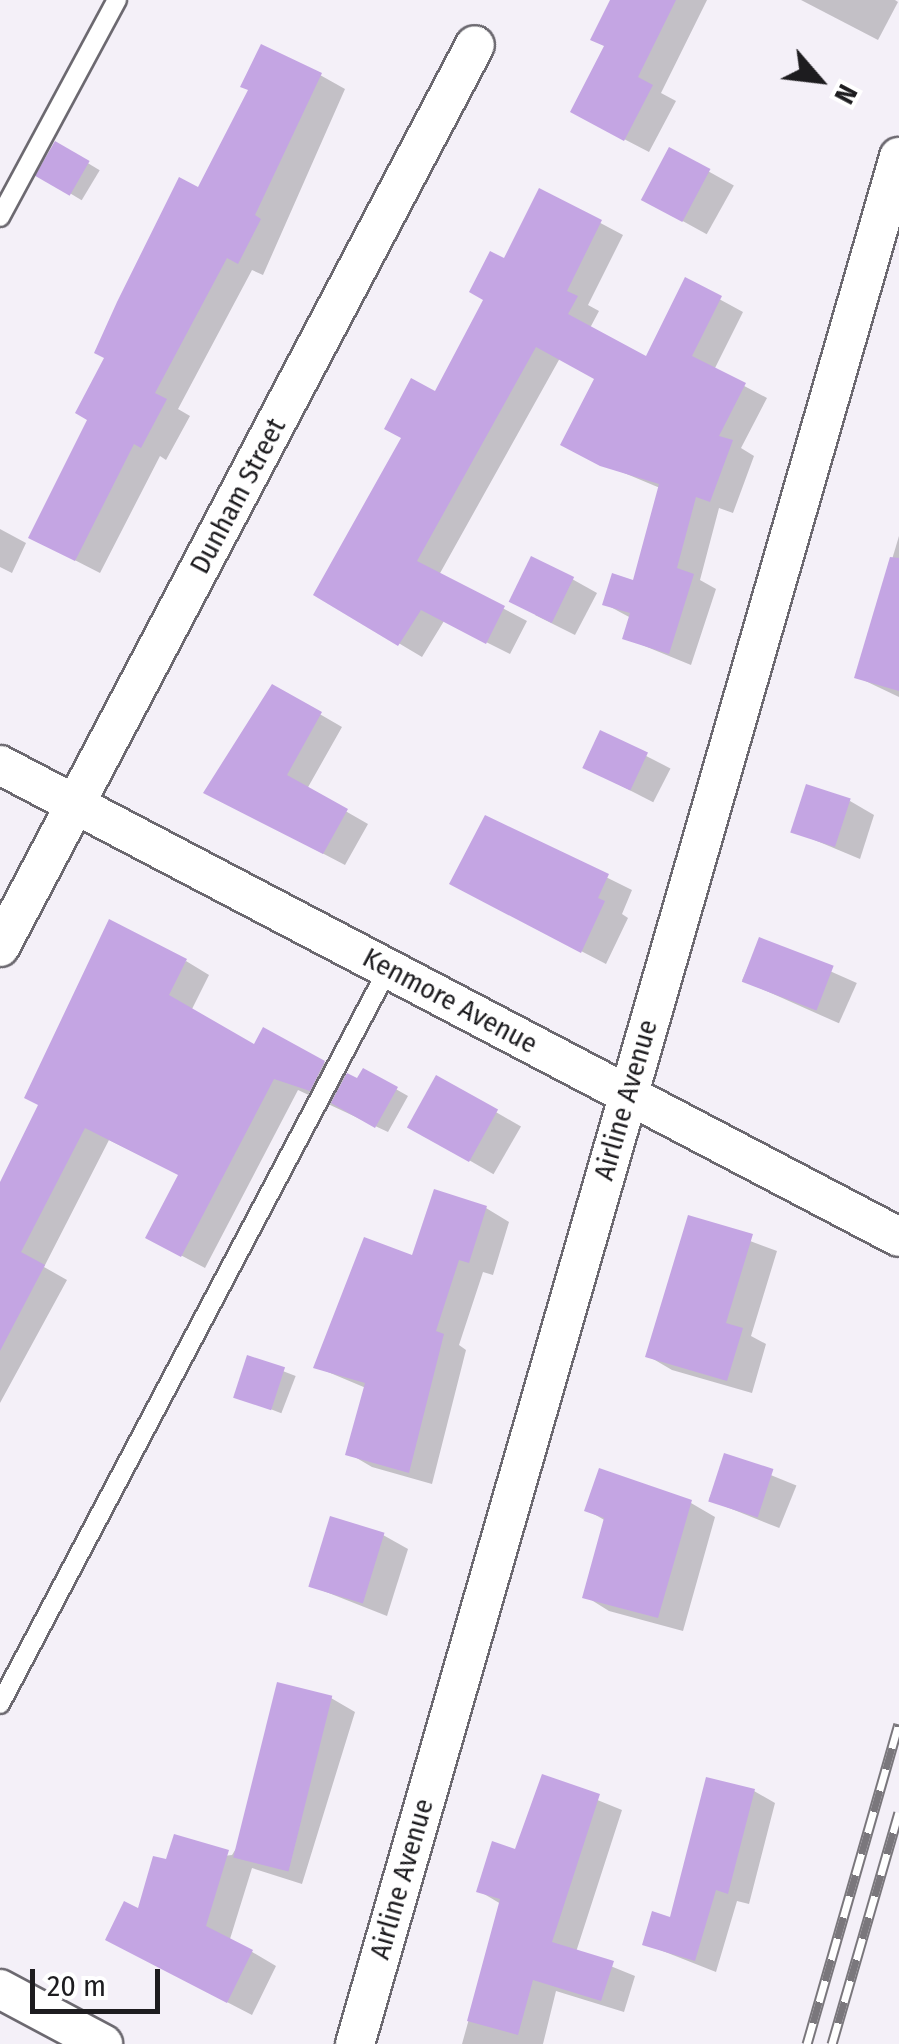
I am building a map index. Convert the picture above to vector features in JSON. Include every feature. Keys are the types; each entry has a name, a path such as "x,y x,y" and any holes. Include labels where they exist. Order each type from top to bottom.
{"street":[{"name":"Dunham Street","path":"0,947 476,45"},
{"name":"Airline Avenue","path":"355,2044 899,157"},
{"name":"Kenmore Avenue","path":"0,765 899,1238"},
{"path":"0,1990 104,2044"}],"lane":[{"path":"0,218 117,0"},
{"path":"0,1704 388,968"}],"building":[{"path":"610,0 676,0 638,77 653,85 624,141 570,112 604,46 590,40"},
{"path":"261,44 322,73 255,215 261,219 238,264 227,258 155,393 167,399 141,448 134,444 75,561 28,538 87,420 75,413 104,358 94,353 179,177 198,187 248,90 240,87"},
{"path":"55,141 90,161 70,196 35,176"},
{"path":"669,147 710,169 682,222 641,200"},
{"path":"539,188 602,220 567,291 578,296 568,314 646,356 685,277 722,296 692,356 746,383 719,436 733,440 710,502 696,497 677,568 694,574 669,654 622,639 630,613 602,605 612,573 633,580 659,484 600,466 560,445 594,379 536,347 417,561 505,606 486,644 421,610 398,646 313,595 401,438 384,429 411,378 435,391 483,300 469,292 490,251 504,258"},
{"path":"531,556 574,577 552,623 509,602"},
{"path":"890,557 899,558 899,691 854,678"},
{"path":"272,684 322,712 287,775 348,809 323,854 203,793"},
{"path":"600,730 648,752 630,790 582,768"},
{"path":"806,784 851,799 835,847 790,833"},
{"path":"485,815 609,874 598,898 605,901 581,953 449,884"},
{"path":"109,919 187,959 169,995 254,1044 263,1027 325,1061 310,1091 274,1079 181,1257 145,1238 178,1175 85,1128 21,1252 45,1265 0,1351 0,1182 38,1105 24,1098"},
{"path":"759,937 834,966 816,1010 742,982"},
{"path":"363,1068 398,1087 375,1128 331,1103 347,1073 357,1078"},
{"path":"436,1075 498,1109 469,1162 407,1127"},
{"path":"434,1189 487,1206 469,1263 459,1260 436,1331 444,1334 409,1473 345,1455 365,1383 313,1368 364,1237 412,1255"},
{"path":"688,1215 753,1234 726,1323 743,1328 727,1381 645,1357"},
{"path":"247,1355 285,1367 271,1410 233,1398"},
{"path":"724,1453 773,1469 758,1518 708,1502"},
{"path":"599,1468 692,1500 658,1618 582,1598 604,1518 584,1511"},
{"path":"330,1516 385,1533 363,1603 308,1587"},
{"path":"277,1682 332,1696 289,1871 233,1858"},
{"path":"542,1774 600,1794 552,1942 614,1961 601,2001 533,1980 518,2035 467,2021 500,1899 476,1892 492,1841 515,1849"},
{"path":"706,1777 755,1789 728,1894 716,1890 695,1961 642,1945 652,1911 670,1917"},
{"path":"174,1834 229,1850 206,1926 253,1950 227,2003 105,1940 124,1901 138,1908 153,1856 166,1859"}],"railway":[{"path":"807,2044 899,1724"},
{"path":"832,2044 899,1812"}]}
